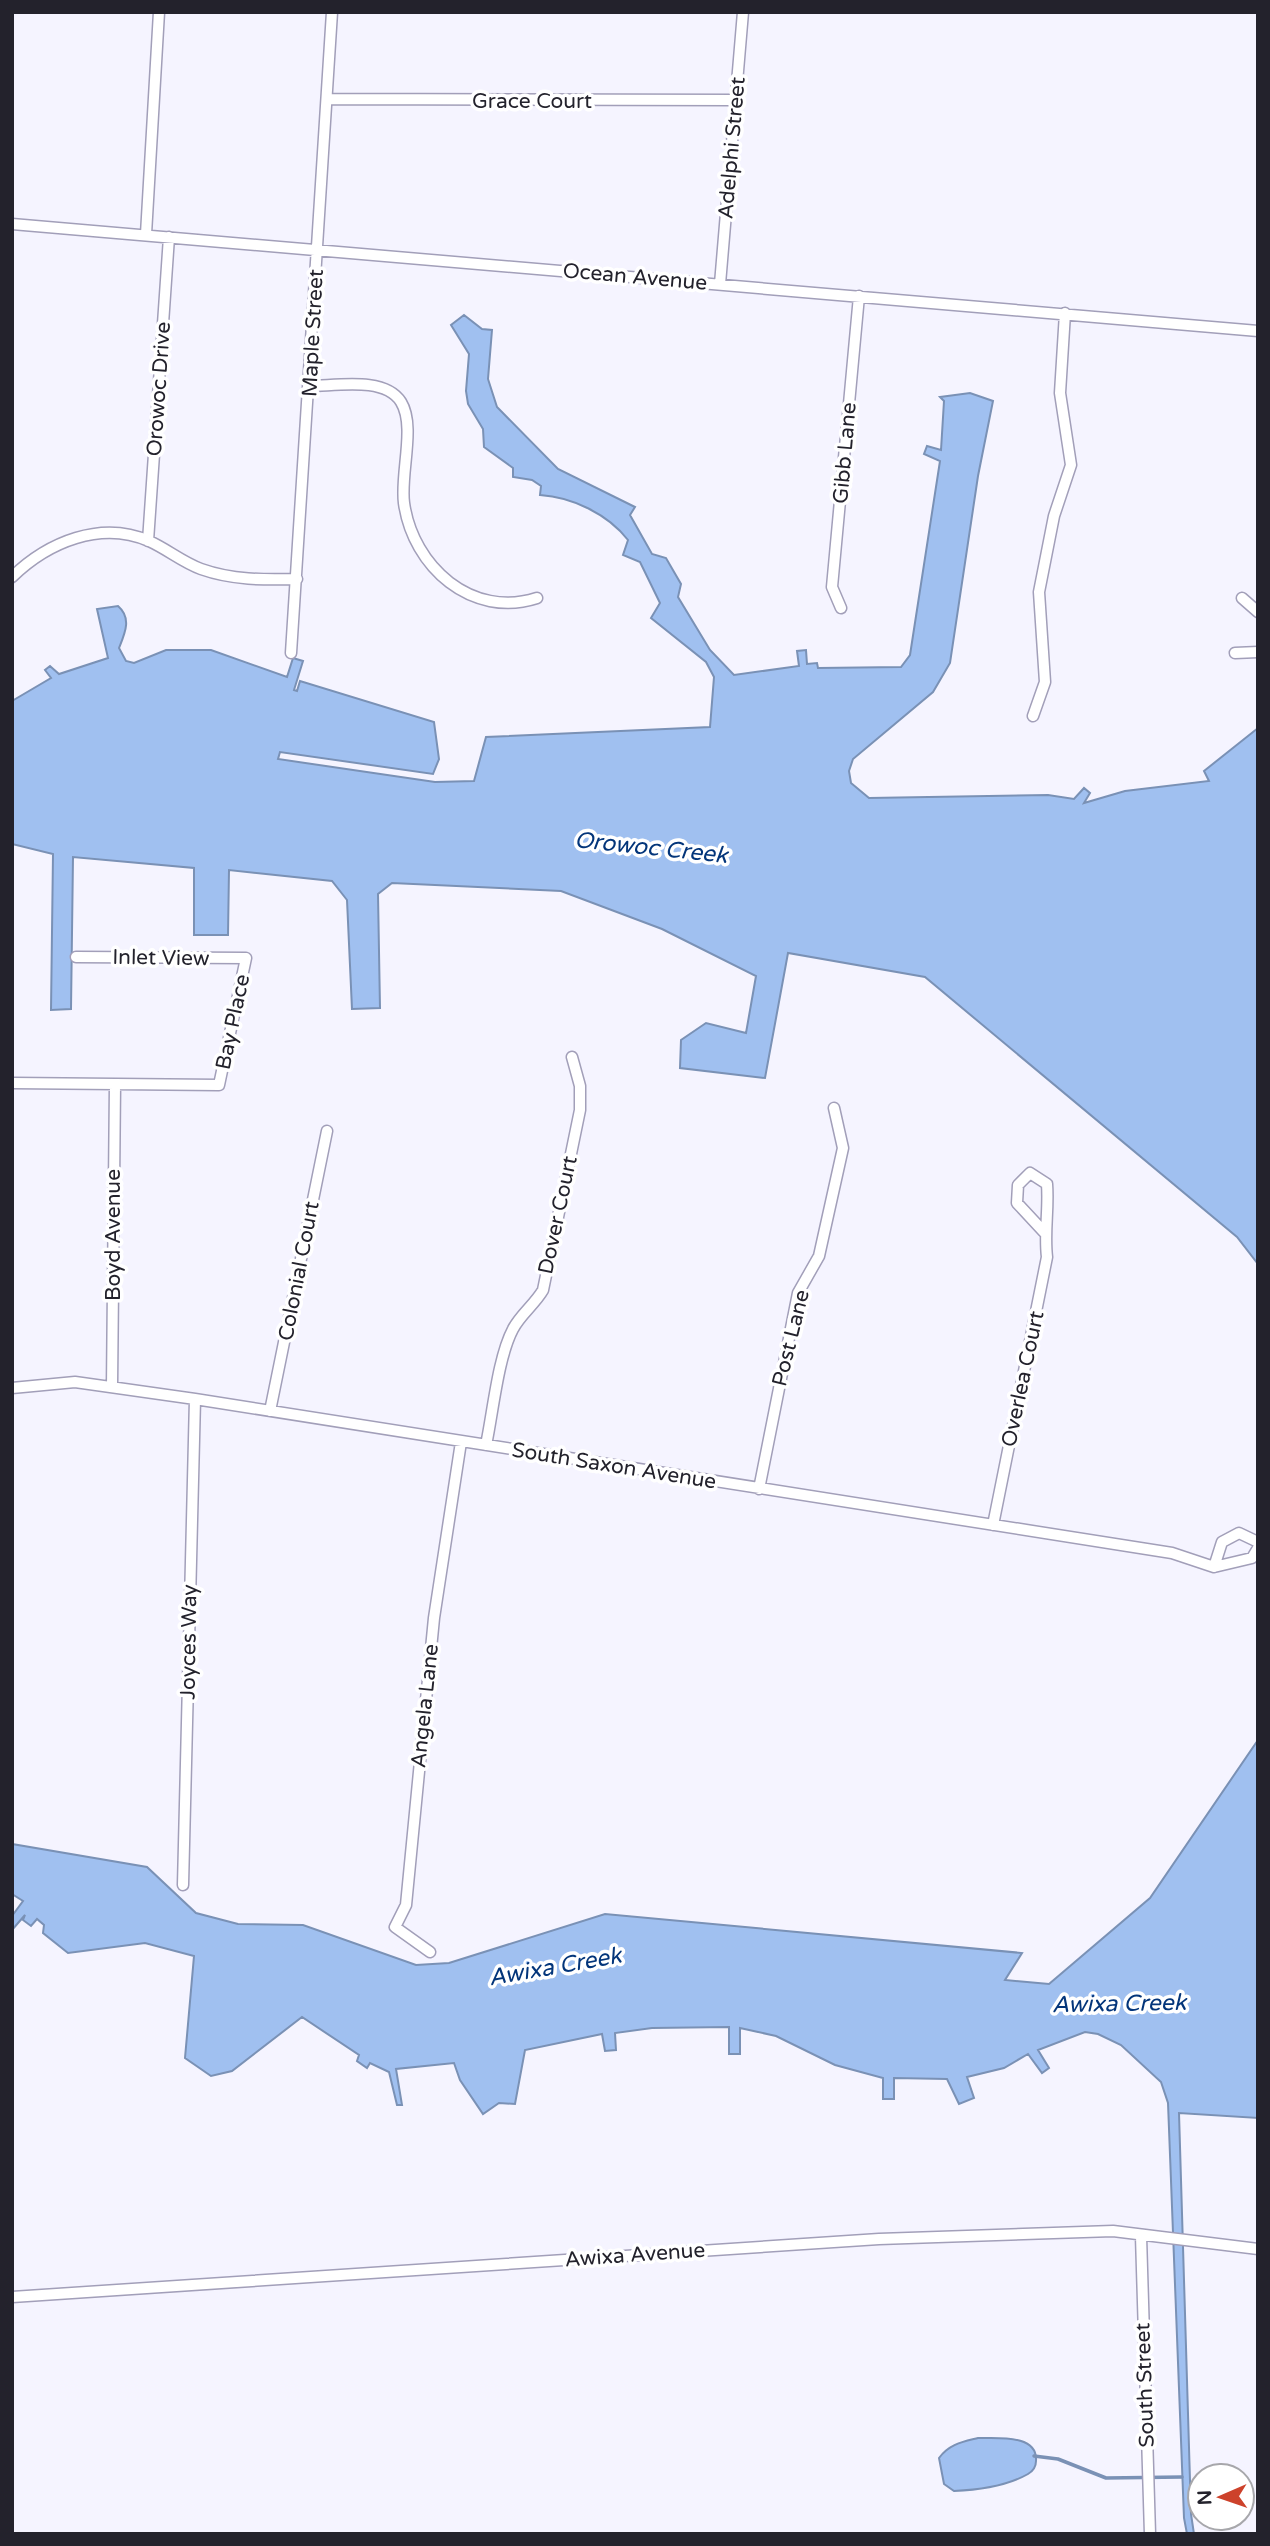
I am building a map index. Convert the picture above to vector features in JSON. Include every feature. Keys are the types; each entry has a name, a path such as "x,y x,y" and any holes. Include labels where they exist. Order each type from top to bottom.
{"street":[{"path":"146,234 159,12"},
{"name":"Maple Street","path":"291,653 332,12"},
{"name":"Adelphi Street","path":"720,284 743,12"},
{"name":"Grace Court","path":"327,99 736,100"},
{"name":"Ocean Avenue","path":"12,224 1258,331"},
{"name":"Orowoc Drive","path":"148,541 169,237"},
{"name":"Gibb Lane","path":"841,608 832,587 859,296"},
{"path":"1033,716 1045,682 1039,592 1054,516 1071,465 1060,393 1065,313"},
{"path":"310,386 386,388 401,401 406,426 404,502 421,552 438,573 459,589 487,601 515,605 537,598"},
{"path":"12,577 44,551 78,537 118,534 148,541 201,569 251,579 297,579"},
{"path":"1242,597 1258,611"},
{"path":"1236,653 1258,652"},
{"name":"Inlet View","path":"76,957 246,958"},
{"name":"Bay Place","path":"115,1084 219,1085 246,958"},
{"name":"Dover Court","path":"486,1445 505,1349 514,1326 532,1308 543,1290 580,1110 580,1086 572,1057"},
{"path":"12,1083 115,1084"},
{"name":"Boyd Avenue","path":"112,1387 115,1084"},
{"name":"Post Lane","path":"759,1489 798,1293 819,1256 843,1147 834,1108"},
{"name":"Colonial Court","path":"270,1411 327,1131"},
{"name":"Overlea Court","path":"993,1525 1045,1268 1044,1232 1048,1202 1046,1184 1030,1173 1018,1185 1017,1203 1044,1232"},
{"name":"South Saxon Avenue","path":"12,1388 75,1382 195,1399 1172,1553 1214,1567"},
{"name":"Joyces Way","path":"183,1885 195,1399"},
{"name":"Angela Lane","path":"430,1952 395,1927 406,1905 434,1618 461,1442"},
{"path":"1214,1567 1222,1542 1239,1533 1258,1542"},
{"path":"1214,1567 1252,1558 1258,1548"},
{"name":"Awixa Avenue","path":"12,2297 862,2239 1113,2231 1258,2249"},
{"name":"South Street","path":"1141,2236 1150,2534"}],"water":[{"name":"Orowoc Creek","path":"464,315 482,329 492,330 488,379 497,407 558,469 635,507 630,515 652,554 666,558 681,584 678,597 710,650 734,675 799,666 797,651 806,650 807,664 817,663 818,668 901,667 910,655 940,461 924,454 927,446 941,450 944,401 940,397 970,393 993,401 978,476 950,663 933,692 853,759 849,771 851,783 869,798 1048,795 1074,799 1084,788 1090,793 1084,803 1125,791 1209,781 1204,771 1258,728 1258,1264 1237,1237 925,977 788,953 765,1078 680,1068 681,1040 706,1023 746,1033 756,976 662,929 561,891 392,883 378,894 380,1008 352,1009 347,900 332,881 229,870 228,935 194,935 194,868 73,857 71,1009 51,1010 53,854 12,844 12,701 51,678 45,670 50,666 59,674 108,658 97,609 118,606 125,616 126,626 119,648 126,661 134,663 166,650 211,650 287,677 293,658 303,661 294,690 297,691 300,681 434,722 439,759 433,774 280,752 278,759 435,782 474,781 486,737 710,727 714,677 706,662 651,618 660,603 640,562 623,555 628,540 610,522 588,508 564,499 540,495 541,486 532,480 513,477 513,468 484,447 483,429 468,404 466,391 469,354 451,325"},
{"name":"Awixa Creek","path":"1258,1740 1258,2118 1179,2113 1189,2462 1186,2462 1186,2529 1168,2103 1161,2082 1121,2045 1098,2034 1085,2032 1038,2050 1049,2068 1042,2073 1028,2054 1004,2068 967,2077 974,2098 959,2104 947,2079 894,2078 894,2099 883,2099 883,2078 835,2065 776,2036 740,2028 740,2054 729,2054 729,2027 652,2028 615,2033 616,2050 605,2051 602,2034 525,2050 515,2104 499,2103 483,2114 460,2080 454,2063 396,2069 402,2105 397,2105 389,2072 370,2063 367,2068 357,2061 359,2055 302,2017 232,2071 211,2076 185,2058 194,1956 145,1943 68,1953 43,1933 44,1925 37,1919 31,1926 23,1920 25,1915 12,1930 12,1916 23,1901 12,1894 12,1844 147,1867 196,1913 238,1924 303,1925 416,1965 449,1963 605,1914 1022,1953 1005,1980 1049,1984 1150,1898"},
{"path":"978,2438 1004,2438 1023,2442 1035,2452 1035,2467 1028,2474 1002,2484 954,2491 944,2484 939,2458 961,2442"}],"waterway":[{"path":"1034,2456 1058,2459 1106,2478 1182,2477"}]}
